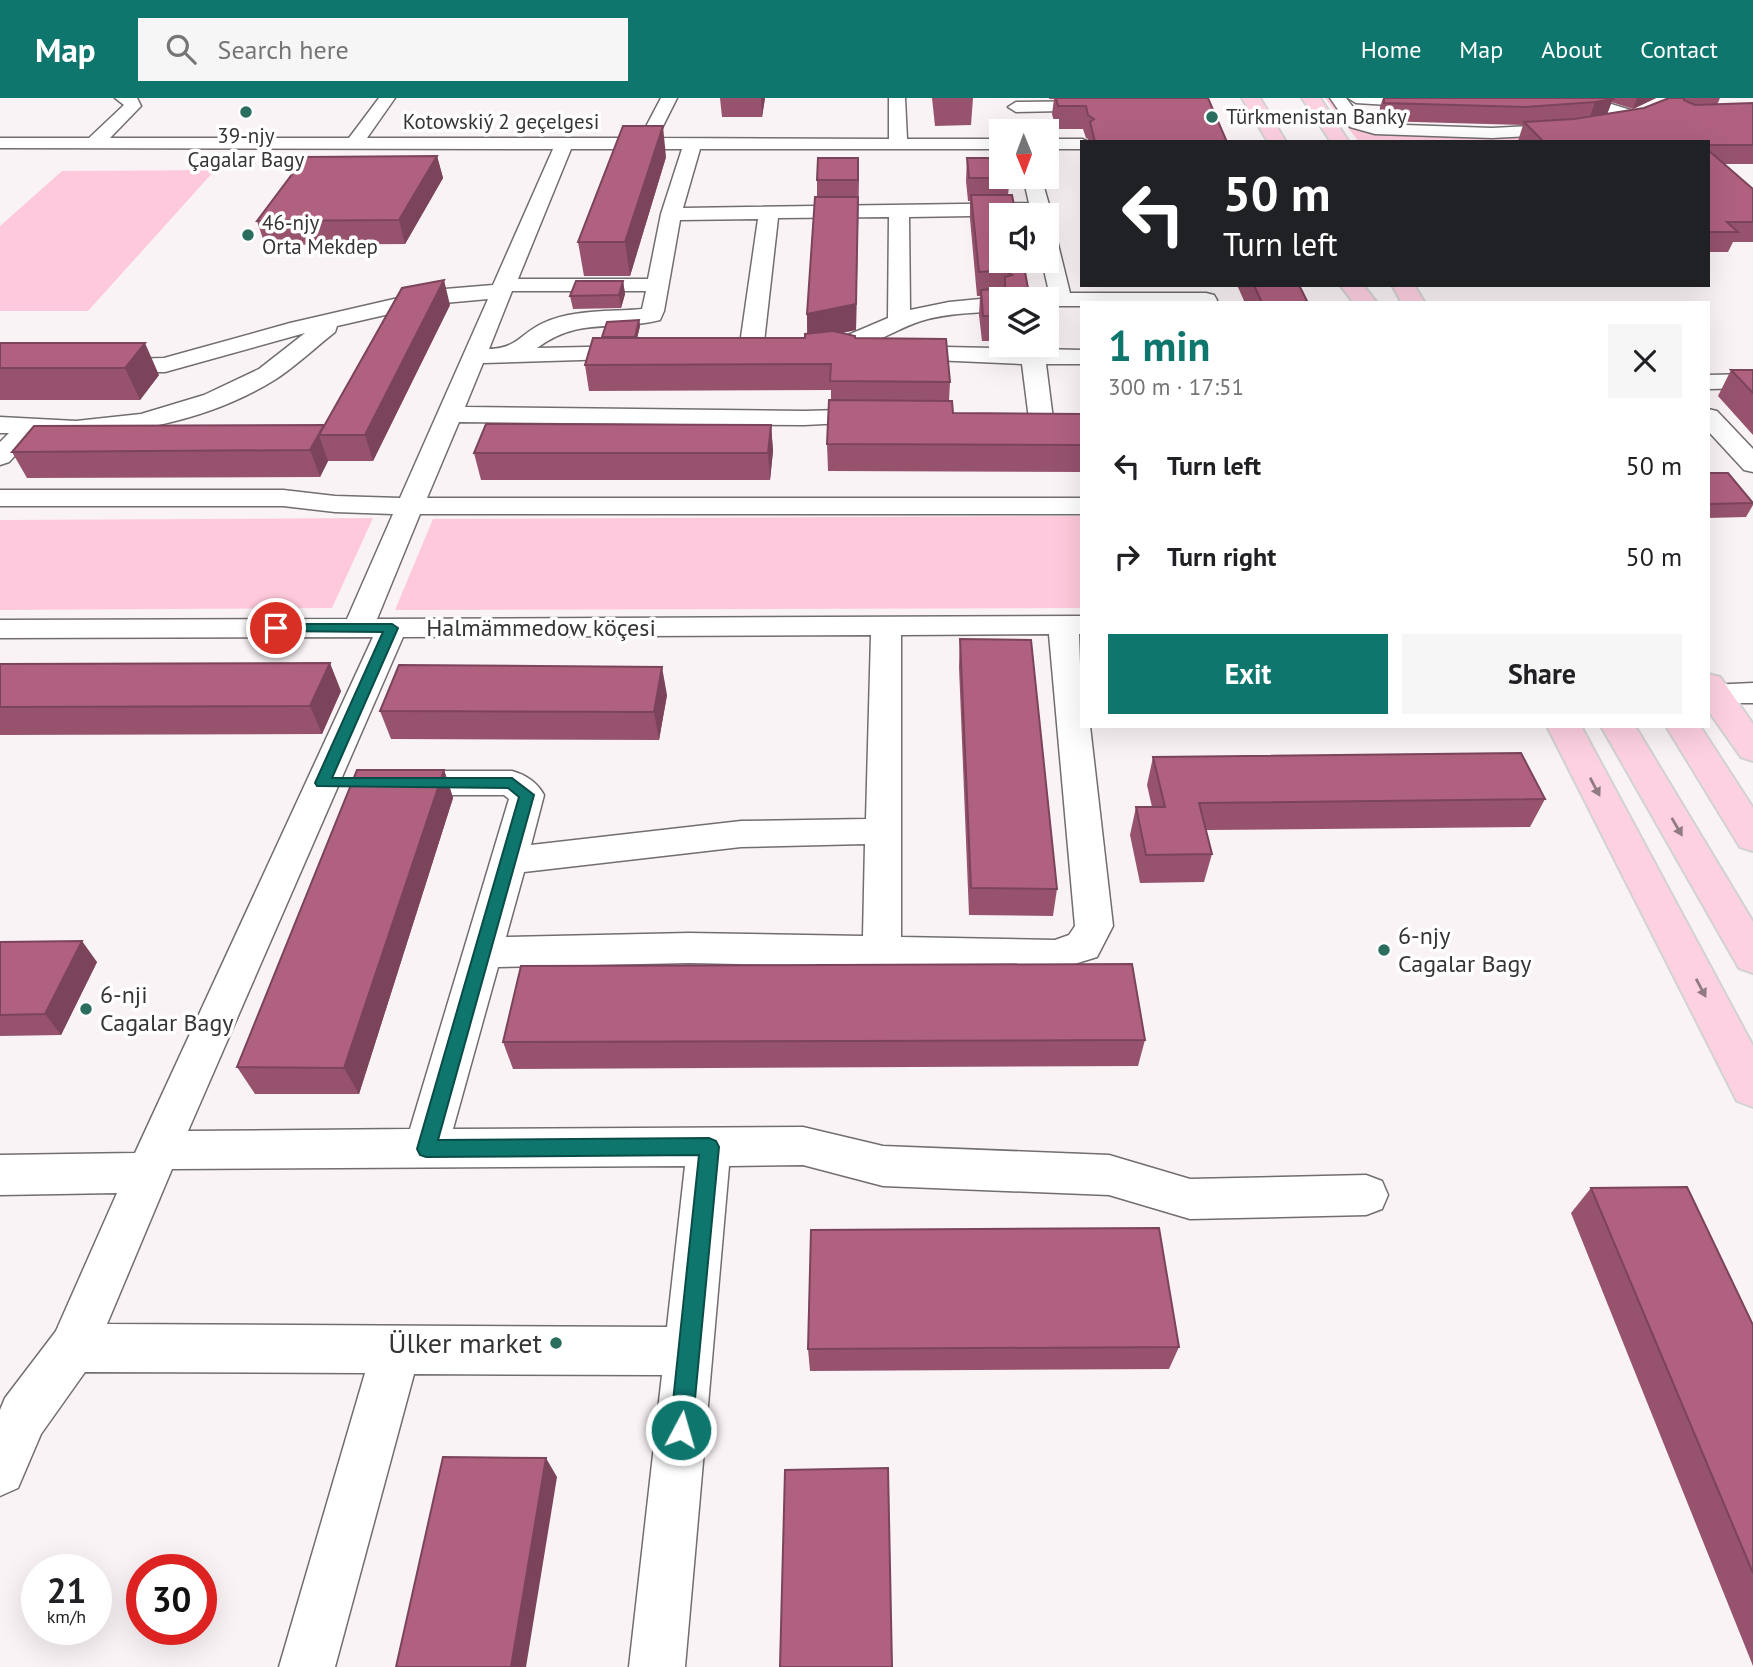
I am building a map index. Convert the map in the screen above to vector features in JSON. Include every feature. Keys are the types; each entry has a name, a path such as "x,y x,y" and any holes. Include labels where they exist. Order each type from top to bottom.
{"main road":[{"path":"1251,98 1273,134"},
{"path":"1311,98 1339,140"},
{"path":"1352,287 1366,301"},
{"path":"1711,689 1753,749"},
{"path":"1565,728 1753,1087"},
{"path":"1619,728 1753,957"},
{"path":"1684,728 1753,838"}],"street":[{"path":"94,143 125,105 143,98"},
{"path":"355,144 387,98"},
{"path":"669,98 649,137 898,136 897,98"},
{"path":"1338,98 1356,123 1405,131 1539,132 1595,126 1642,114 1575,98"},
{"path":"1356,98 1416,103 1531,98"},
{"path":"1016,108 1103,106"},
{"name":"Kotowskiý 2 geçelgesi","path":"0,143 564,145 649,137 692,145 898,136 989,143"},
{"path":"1059,144 1080,144"},
{"path":"0,1469 11,1413 73,1348 322,783 375,628 410,506 564,145"},
{"path":"474,356 652,353 652,315 671,214 692,145"},
{"path":"899,210 899,321"},
{"path":"671,214 989,211"},
{"path":"751,351 769,212"},
{"path":"1059,243 1071,245"},
{"path":"83,365 165,365 433,297 503,288 658,285"},
{"path":"1059,299 1205,296"},
{"path":"989,305 931,310 899,321 867,338 811,350 1033,358 1080,357"},
{"path":"511,356 549,329 574,321 652,315"},
{"path":"0,425 76,429 144,421 213,400 267,374 336,320"},
{"path":"725,352 775,351"},
{"path":"544,395 553,355"},
{"path":"1033,358 1041,419"},
{"path":"1710,382 1753,382"},
{"path":"449,414 544,395 804,418 895,417"},
{"path":"1014,418 1068,419"},
{"path":"1710,418 1753,464"},
{"path":"0,457 30,425"},
{"path":"0,498 284,498 334,504 410,506 1080,506"},
{"path":"484,952 689,948 1055,955 1083,946 1094,926 1072,625"},
{"name":"Halmämmedow köçesi","path":"0,629 1072,625"},
{"path":"882,952 886,627"},
{"path":"1711,689 1753,693"},
{"path":"322,783 512,783 527,795 426,1149"},
{"path":"509,862 604,848 741,834 885,831"},
{"path":"0,1175 153,1162 426,1149 803,1146 883,1166 1109,1175 1190,1199 1366,1195"},
{"path":"657,1667 709,1147"},
{"path":"73,1348 689,1351"},
{"path":"307,1667 396,1350"}],"shaded area":[{"path":"1325,98 1333,98 1350,122 1504,136 1753,140 1710,140 1357,140"},
{"path":"215,170 88,311 0,311 0,226 62,171"},
{"path":"1080,516 1080,608 395,610 433,519"},
{"path":"373,518 332,608 0,610 0,520"}],"building":[{"path":"1056,98 1208,98 1226,140 1094,140 1090,122 1094,119 1088,115 1086,106 1058,106"},
{"path":"1384,98 1613,99 1526,107 1384,103"},
{"path":"1669,98 1684,98 1695,105 1753,103 1753,145 1710,145 1710,140 1542,140 1524,122 1574,119 1644,108"},
{"path":"623,126 663,126 625,242 578,242"},
{"path":"1710,152 1753,189 1753,222 1727,222 1738,232 1710,232"},
{"path":"437,156 399,220 257,221 305,157"},
{"path":"818,158 858,158 858,180 817,180"},
{"path":"967,158 989,158 989,178 969,178"},
{"path":"971,195 1012,195 1014,203 989,203 989,271 979,272"},
{"path":"815,197 858,197 856,304 807,314"},
{"path":"1008,273 1025,273 1028,287 1005,287 1005,277 1012,275"},
{"path":"444,280 365,435 319,435 402,288"},
{"path":"576,281 623,281 619,295 570,296"},
{"path":"1255,287 1300,287 1307,301 1261,301"},
{"path":"989,289 989,316 983,316 981,290"},
{"path":"639,320 635,337 602,337 607,322"},
{"path":"833,331 855,338 946,339 950,382 830,381 831,364 585,365 593,338 805,338 805,334"},
{"path":"0,343 145,343 125,368 0,368"},
{"path":"1731,370 1753,370 1753,393"},
{"path":"829,400 952,401 953,413 1080,414 1080,445 827,444"},
{"path":"486,424 771,425 768,453 474,453"},
{"path":"324,425 310,450 12,452 34,426"},
{"path":"1710,473 1728,473 1753,503 1710,504"},
{"path":"960,639 1031,640 1057,889 971,888"},
{"path":"330,663 310,706 0,707 0,664"},
{"path":"399,665 662,667 654,712 380,711"},
{"path":"1521,753 1545,799 1199,803 1212,854 1146,855 1136,807 1165,807 1153,757"},
{"path":"357,770 444,770 344,1068 237,1067"},
{"path":"82,941 45,1014 0,1015 0,942"},
{"path":"1132,964 1145,1040 503,1042 521,966"},
{"path":"1687,1187 1753,1325 1753,1573 1591,1188"},
{"path":"1159,1228 1179,1347 808,1349 811,1230"},
{"path":"443,1457 546,1458 511,1667 396,1667"},
{"path":"888,1468 892,1667 780,1667 785,1470"}],"place":[{"name":"39-njy Çagalar Bagy","path":"246,112"},
{"name":"Türkmenistan Banky","path":"1212,117"},
{"name":"46-njy Orta Mekdep","path":"248,235"},
{"name":"6-njy Cagalar Bagy","path":"1384,950"},
{"name":"6-nji Cagalar Bagy","path":"86,1009"},
{"name":"Ülker market","path":"556,1343"}],"route":[{"path":"276,628 392,628 322,783 512,783 527,795 426,1149 709,1147 681,1430"}]}
